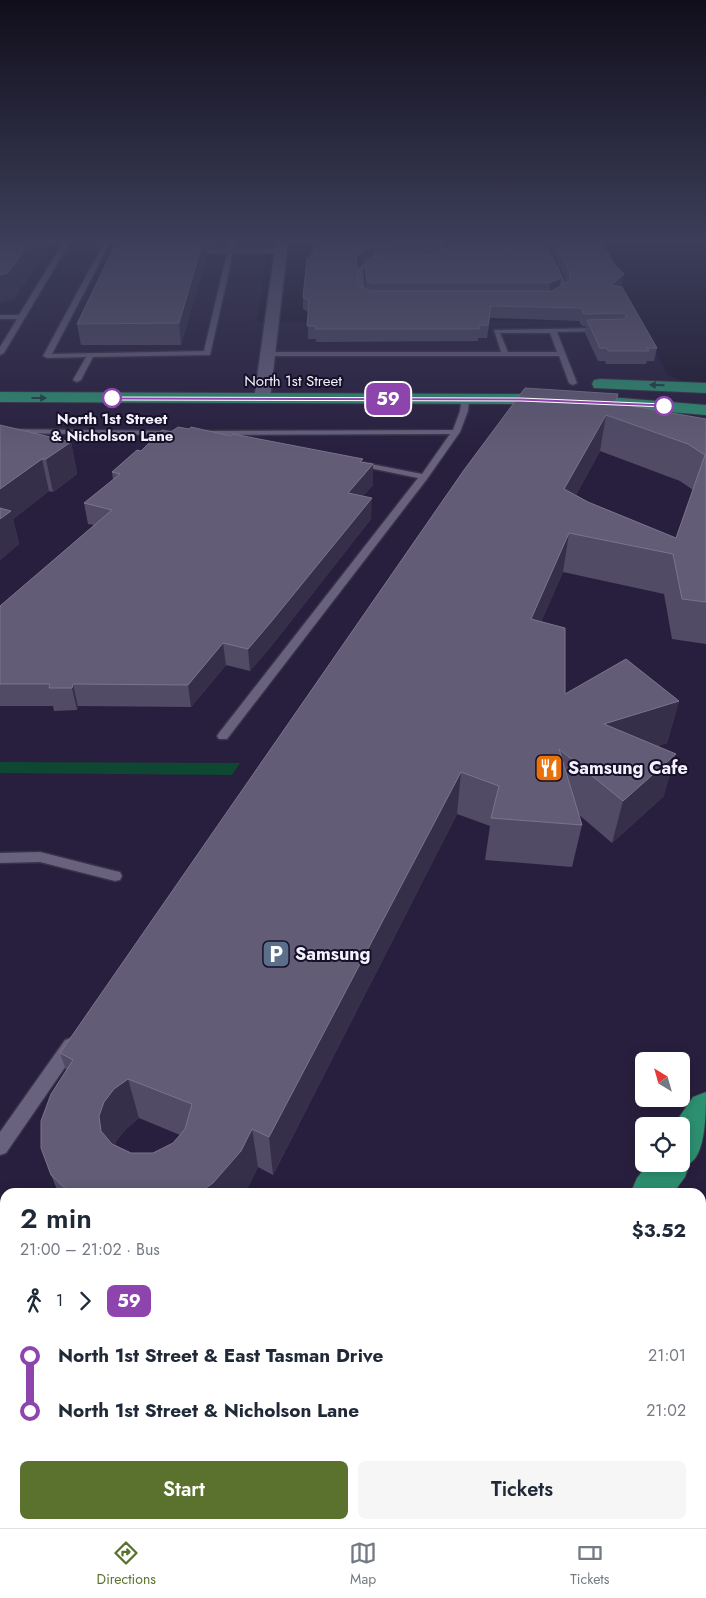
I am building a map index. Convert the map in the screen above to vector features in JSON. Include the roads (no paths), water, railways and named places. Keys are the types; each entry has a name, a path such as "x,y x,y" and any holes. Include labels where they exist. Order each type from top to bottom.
{"main road":[{"path":"58,380 97,380"},
{"name":"North 1st Street","path":"244,381 271,381"},
{"path":"554,383 706,388"},
{"name":"North 1st Street","path":"0,398 465,399 517,405 609,402 706,410"},
{"path":"690,1134 706,1109"},
{"path":"654,1188 665,1172"}],"street":[{"path":"262,399 271,381 267,354 272,312"}],"lane":[{"path":"1,351 25,312"},
{"path":"70,312 47,356 207,353 217,312"},
{"path":"0,317 22,317"},
{"path":"505,354 496,331 610,330"},
{"path":"552,331 573,383"},
{"path":"0,332 13,332"},
{"path":"267,354 561,354"},
{"path":"77,380 91,355"},
{"path":"223,736 424,477 456,432 464,411 465,399"},
{"path":"0,431 186,433 456,432"},
{"path":"216,433 263,443"},
{"path":"348,461 424,477"},
{"path":"0,858 40,857 115,876"},
{"path":"0,1147 80,1032"}],"place":[{"name":"North 1st Street & Nicholson Lane","path":"112,398"},
{"name":"Samsung Cafe","path":"549,768"},
{"name":"Samsung","path":"276,954"}]}
